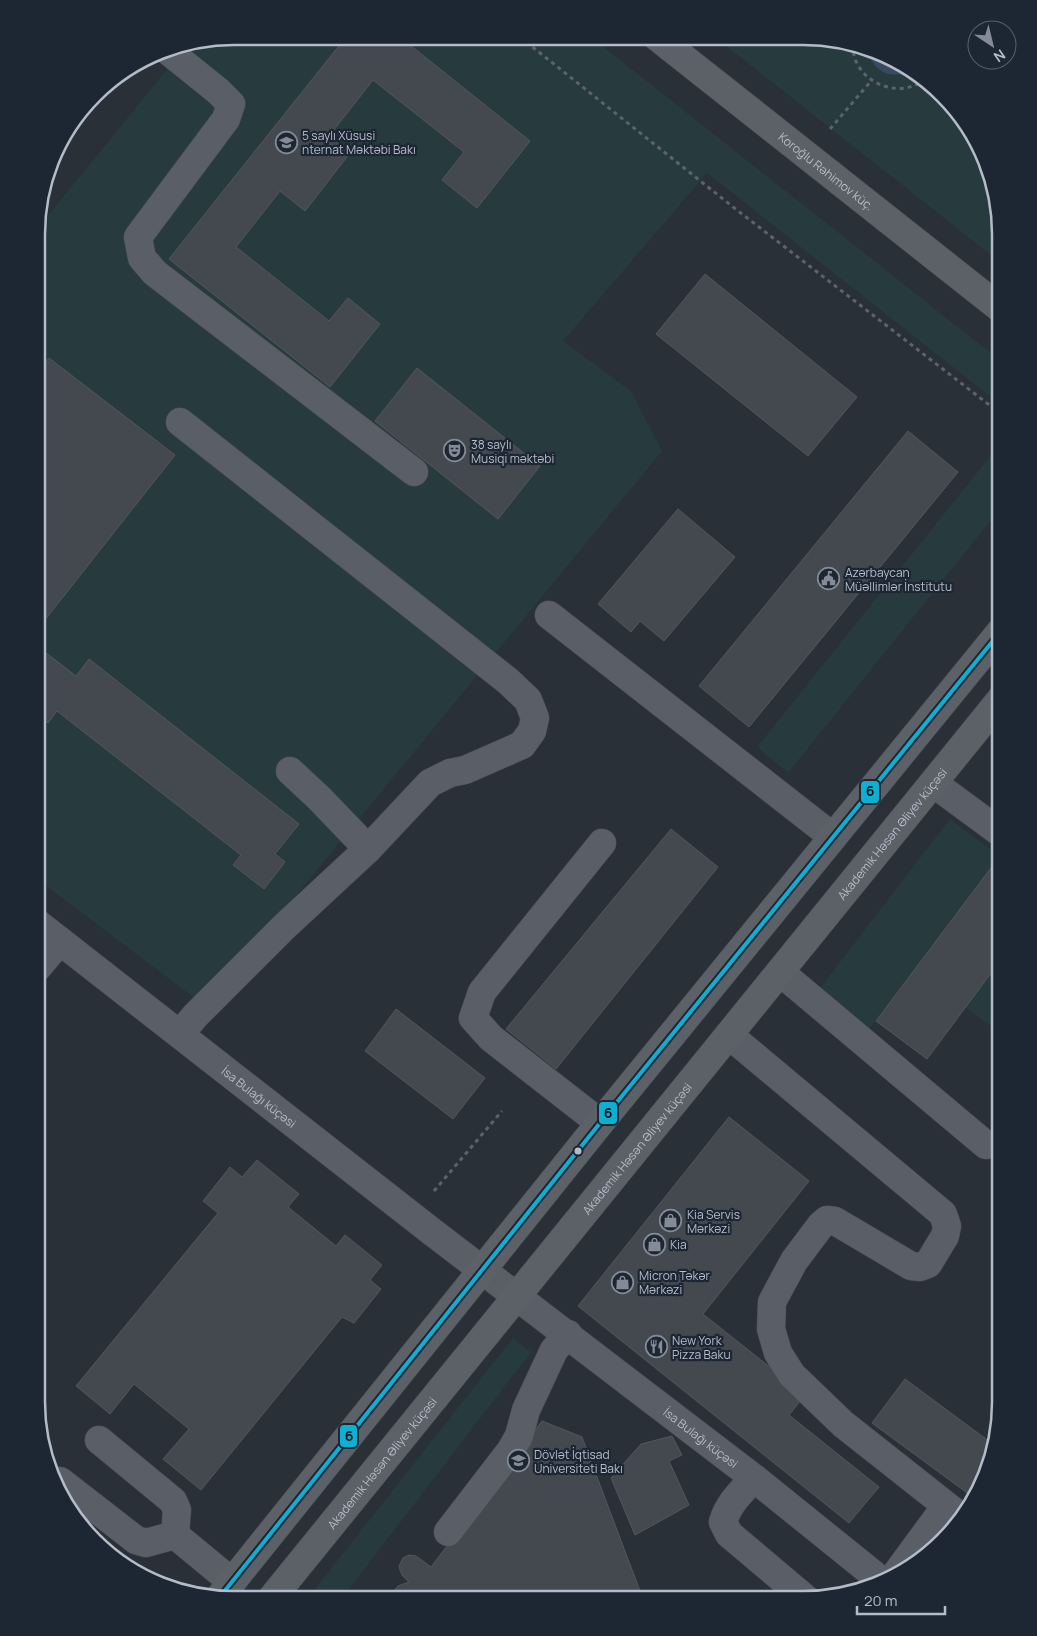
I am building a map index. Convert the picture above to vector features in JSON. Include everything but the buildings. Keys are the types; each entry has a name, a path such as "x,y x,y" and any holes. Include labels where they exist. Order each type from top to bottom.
{"main road":[{"name":"Koroğlu Rəhimov küç.","path":"665,45 992,302"},
{"path":"226,1590 600,1123 992,642"},
{"name":"Akademik Həsən Əliyev küçəsi","path":"278,1591 992,710"}],"street":[{"path":"173,55 218,91 231,104 226,119 138,237 142,258 155,273 414,472"},
{"path":"180,422 501,674 528,700 535,718 532,731 522,745 465,770 450,773 430,783 368,849 284,927 195,1016 180,1034"},
{"path":"549,615 833,837"},
{"path":"290,771 368,849"},
{"path":"933,783 992,826"},
{"path":"600,1123 491,1038 473,1018 482,992 602,844"},
{"name":"İsa Bulağı küçəsi","path":"45,930 754,1478 876,1576"},
{"path":"45,959 60,942"},
{"path":"780,972 986,1145"},
{"path":"729,1035 943,1214 947,1226 945,1236 928,1264 920,1267 911,1266 835,1221 827,1220 821,1224 794,1262 772,1302 771,1330 778,1353 792,1375 843,1424 954,1512 914,1555"},
{"path":"448,1532 511,1450 519,1436 526,1410 554,1350 568,1334"},
{"path":"99,1440 172,1501 177,1510 175,1535 226,1590"},
{"path":"754,1478 726,1511 723,1522 729,1534 797,1591"},
{"path":"65,1485 136,1540 146,1543 175,1535"}],"path":[{"path":"530,45 733,207 992,407"},
{"path":"852,51 858,67 871,81 887,88 904,88 917,83"},
{"path":"830,129 871,81"},
{"path":"434,1191 502,1111"}],"green space":[{"path":"222,45 601,45 992,354 992,398 707,173 563,341 631,391 662,451 205,1006 45,885 46,219 181,53 185,51"},
{"path":"725,45 815,45 852,51 875,59 897,70 918,84 937,100 953,119 967,140 978,162 986,185 992,222 992,256"},
{"path":"992,454 992,519 788,773 757,747"},
{"path":"950,819 992,851 992,865 876,1021 866,1031 817,992"},
{"path":"992,972 992,1027 965,1007"},
{"path":"513,1338 531,1352 347,1591 314,1591"}],"water":[{"path":"870,57 903,74 896,75 883,72"}],"transit line":[{"name":"6","path":"225,1591 600,1123 992,642"}],"place":[{"name":"5 saylı Xüsusi nternat Məktəbi Bakı","path":"286,142"},
{"name":"38 saylı Musiqi məktəbi","path":"455,451"},
{"name":"Azərbaycan Müəllimlər İnstitutu","path":"829,579"},
{"name":"Kia Servis Mərkəzi","path":"671,1221"},
{"name":"Kia","path":"654,1244"},
{"name":"Micron Təkər Mərkəzi","path":"623,1282"},
{"name":"New York Pizza Baku","path":"656,1347"},
{"name":"Dövlət İqtisad Universiteti Bakı","path":"518,1461"}]}
